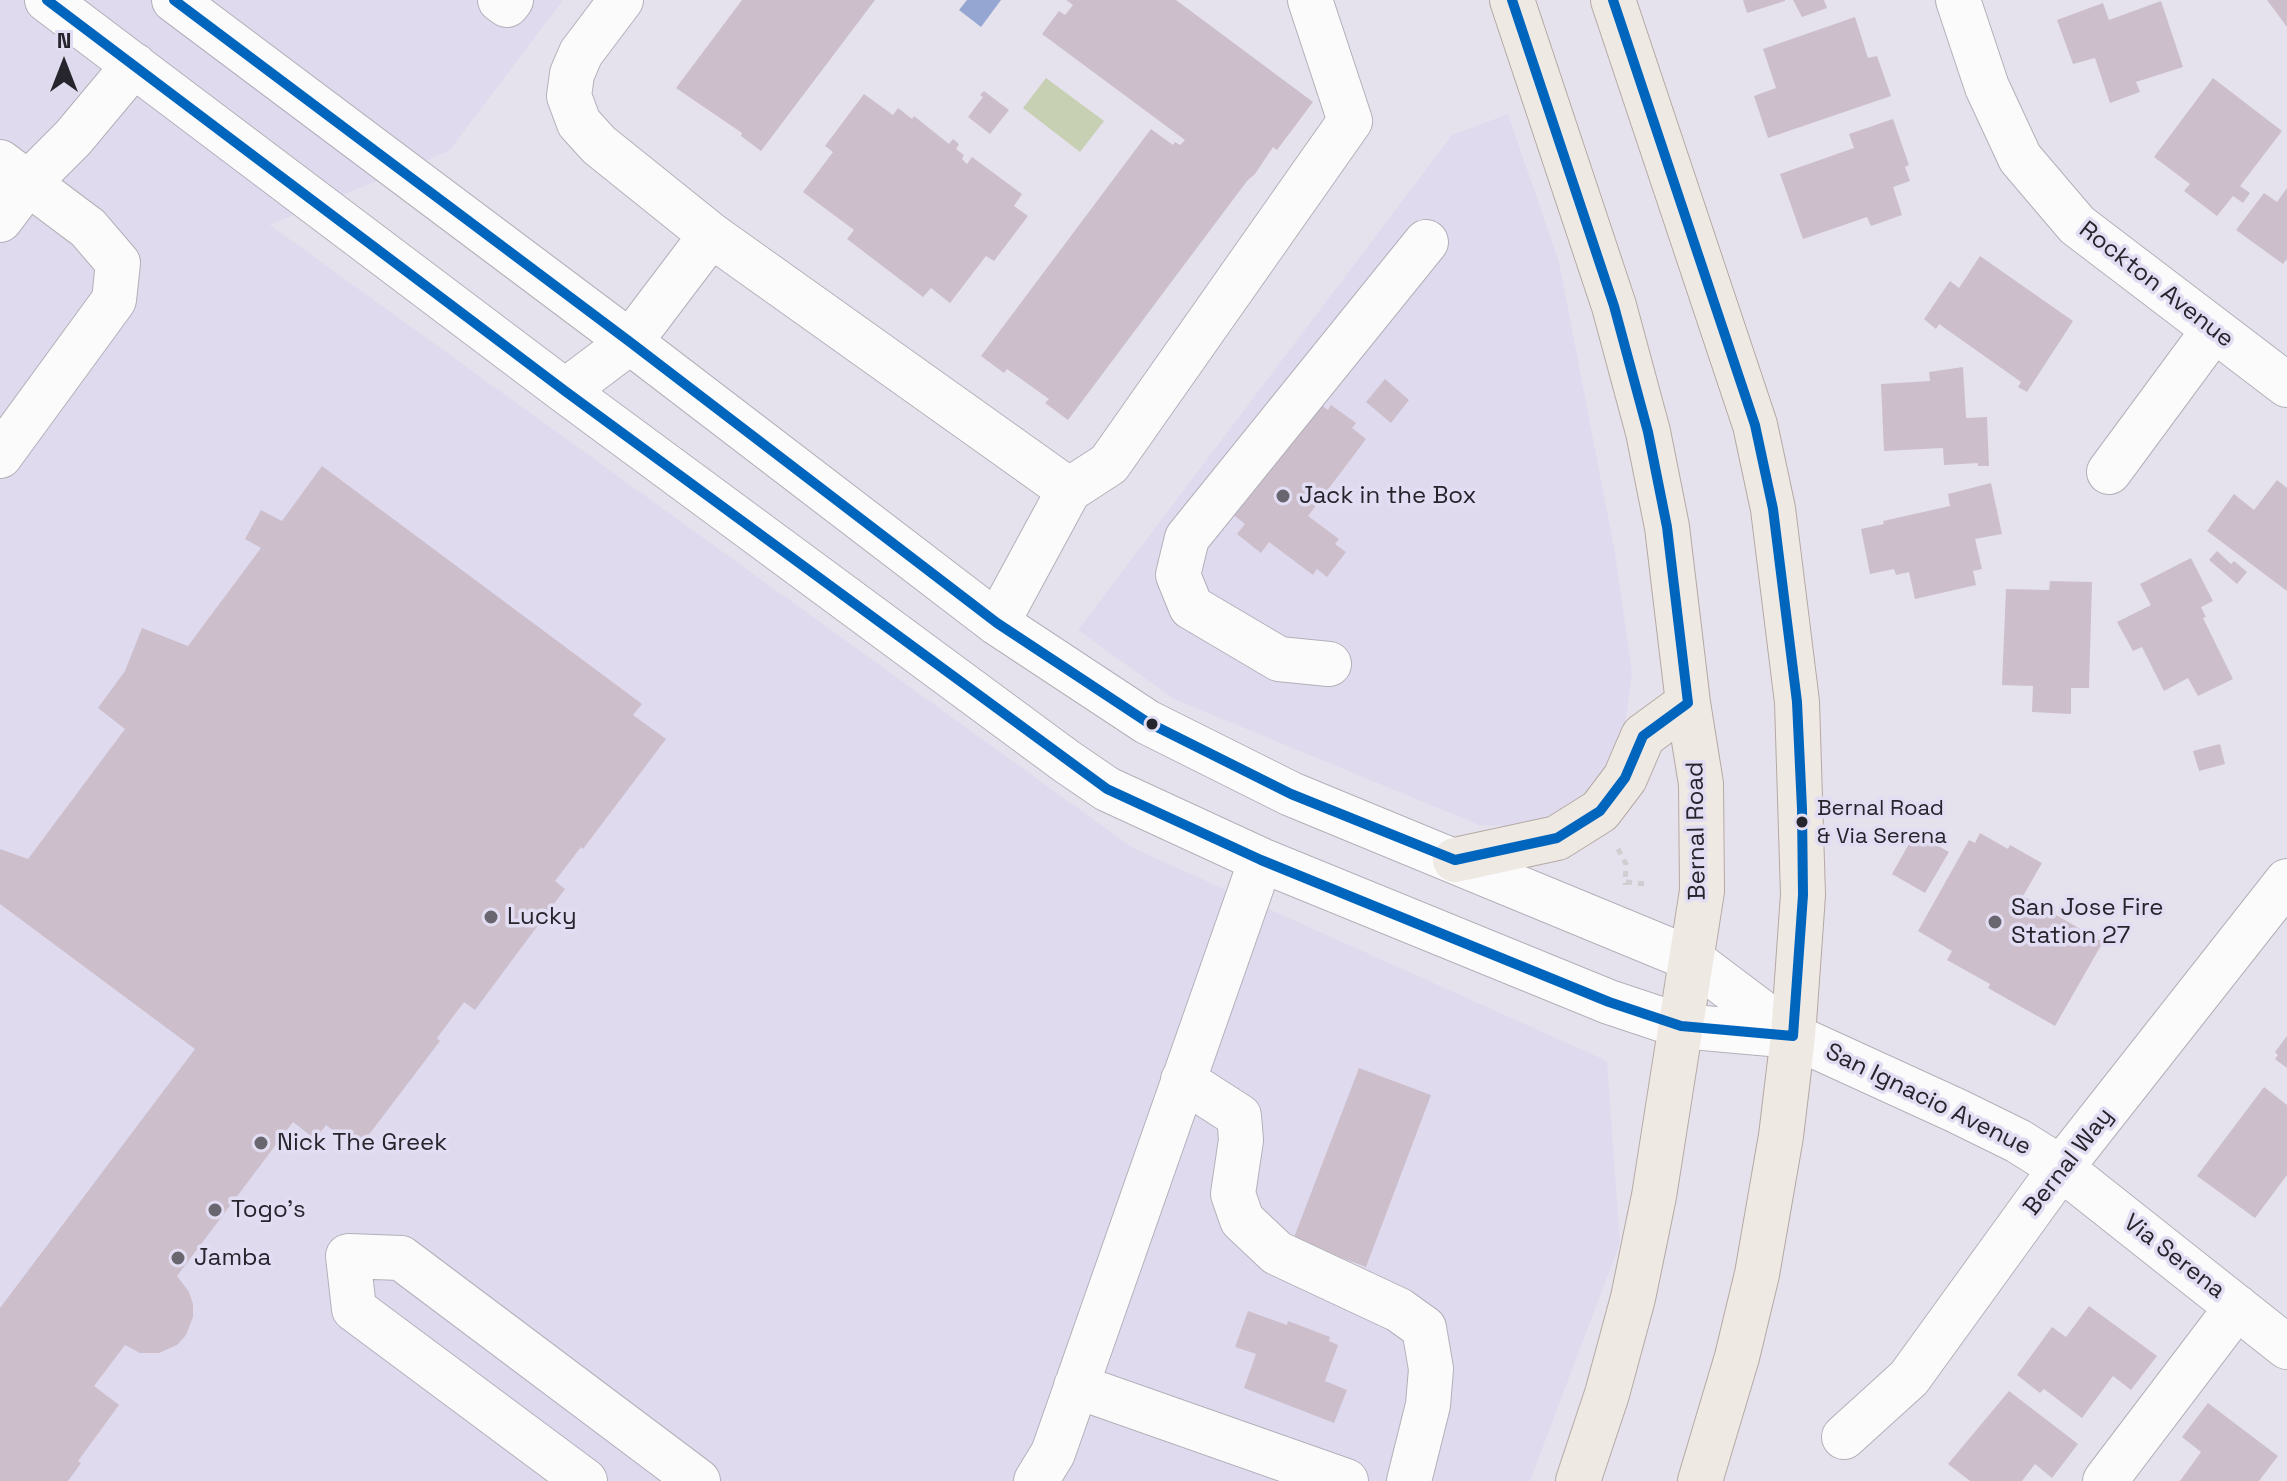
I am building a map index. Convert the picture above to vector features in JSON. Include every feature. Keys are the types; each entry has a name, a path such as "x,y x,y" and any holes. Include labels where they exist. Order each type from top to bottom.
{"main road":[{"name":"Bernal Road","path":"1512,0 1614,306 1648,432 1669,541 1701,784 1702,891 1654,1196 1633,1298 1607,1394 1578,1481"},
{"path":"1613,0 1755,425 1773,509 1797,702 1803,895 1793,1036 1781,1136 1757,1274 1737,1357 1700,1481"},
{"path":"1455,860 1557,838 1600,811 1625,778 1643,736 1688,703"}],"street":[{"name":"San Ignacio Avenue","path":"47,0 565,391 1107,789 1261,860 1609,1002 1681,1026 1793,1036"},
{"name":"San Ignacio Avenue","path":"174,0 630,342 997,623 1147,722 1291,794 1691,959 1793,1036 2018,1141 2061,1168"},
{"path":"500,0 507,5 511,0"},
{"path":"621,0 581,53 572,74 569,96 579,123 599,145 711,235 1069,490"},
{"path":"997,623 1069,490 1109,464 1350,121 1310,0"},
{"name":"Rockton Avenue","path":"1958,0 1987,87 2020,158 2077,225 2287,385"},
{"path":"0,220 14,172 73,138 134,65"},
{"path":"0,456 114,300 118,263 88,228 14,172"},
{"path":"565,391 630,342 711,235"},
{"path":"1329,664 1279,659 1267,652 1191,607 1178,575 1187,538 1426,242"},
{"path":"2109,472 2213,331"},
{"path":"1036,1481 1053,1453 1261,860"},
{"name":"Bernal Way","path":"1844,1437 1909,1378 2061,1168 2287,881"},
{"path":"1183,1080 1239,1116 1241,1140 1233,1194 1242,1220 1277,1253 1399,1310 1424,1328 1431,1369 1428,1405 1409,1481"},
{"name":"Via Serena","path":"2061,1168 2287,1347"},
{"path":"585,1481 354,1309 348,1256 401,1258 698,1481"},
{"path":"2105,1481 2237,1307"},
{"path":"1076,1386 1346,1481"}],"path":[{"path":"1614,842 1626,864 1625,894"},
{"path":"1625,882 1646,884"}],"shaded area":[{"path":"0,0 563,0 449,151 270,225 1133,848 1607,1061 1620,1243 1530,1481 0,1481"},
{"path":"1508,114 1559,262 1615,553 1632,673 1617,785 1551,827 1479,825 1174,699 1078,630 1452,135"}],"green space":[{"path":"1046,78 1104,121 1080,152 1023,108"}],"water":[{"path":"967,0 1001,0 981,27 959,10"}],"building":[{"path":"742,0 875,0 761,151 741,136 742,133 676,88"},
{"path":"1066,0 1176,0 1313,102 1277,150 1273,147 1068,420 1045,403 1049,399 1007,369 1004,373 981,356 1151,129 1173,145 1175,142 1180,145 1185,140 1042,34 1059,11 1065,15 1073,5"},
{"path":"1743,0 1785,0 1785,1 1747,13"},
{"path":"1793,0 1824,0 1827,8 1802,17"},
{"path":"2267,0 2287,0 2287,27"},
{"path":"2161,1 2183,67 2136,82 2140,92 2110,103 2095,58 2073,64 2057,20 2103,3 2109,20"},
{"path":"1855,17 1868,58 1877,56 1891,96 1768,138 1754,96 1776,88 1763,49"},
{"path":"2213,78 2282,131 2240,186 2250,193 2243,203 2233,196 2217,216 2184,191 2190,184 2154,157"},
{"path":"984,91 1009,110 990,134 968,117"},
{"path":"864,94 893,115 898,108 912,119 914,116 949,144 953,139 959,144 956,149 964,155 962,159 967,164 972,157 1022,194 1014,206 1028,216 994,261 986,256 950,303 931,288 923,297 847,239 854,230 803,192 833,152 825,146"},
{"path":"1893,119 1909,165 1905,167 1910,181 1893,187 1902,215 1871,226 1867,217 1803,239 1780,174 1854,148 1849,134"},
{"path":"2287,188 2287,259 2283,264 2236,230 2264,193 2277,202"},
{"path":"1980,256 2073,321 2027,392 2018,387 2021,382 1939,324 1936,329 1924,319 1950,281 1959,288"},
{"path":"1963,367 1966,418 1987,417 1989,466 1978,466 1978,463 1944,465 1943,448 1884,451 1881,384 1930,381 1929,372"},
{"path":"1385,379 1409,400 1391,423 1366,402"},
{"name":"Jack in the Box","path":"1316,401 1328,410 1331,405 1356,423 1352,428 1366,439 1308,516 1339,539 1335,544 1346,552 1327,577 1317,569 1313,575 1269,542 1261,553 1237,534 1245,524 1231,513"},
{"path":"322,466 642,704 633,715 666,739 555,881 565,889 475,1010 464,1002 437,1038 440,1041 358,1149 326,1125 315,1139 293,1122 177,1276 189,1292 193,1304 193,1317 186,1335 177,1345 159,1353 140,1353 125,1345 94,1386 119,1405 78,1461 81,1463 68,1481 0,1481 0,1308 195,1049 0,904 0,849 28,859 125,729 98,708 125,671 142,628 188,646 261,548 245,539 261,510 282,521"},
{"path":"2277,480 2287,488 2287,591 2207,531 2234,494 2254,510"},
{"path":"1991,483 2002,534 1975,539 1982,569 1973,571 1976,585 1915,599 1909,572 1896,575 1894,569 1870,574 1861,529 1950,506 1948,494"},
{"path":"2217,551 2231,564 2234,561 2247,572 2237,584 2209,560"},
{"path":"2191,558 2213,601 2201,607 2206,617 2203,618 2233,679 2198,696 2188,678 2164,691 2142,647 2133,651 2117,622 2151,605 2140,584"},
{"path":"2050,581 2092,582 2089,688 2071,688 2071,714 2032,712 2033,686 2002,685 2006,589 2049,590"},
{"path":"2220,744 2225,764 2199,771 2193,751"},
{"path":"1915,833 1949,852 1925,893 1892,874"},
{"name":"San Jose Fire Station 27","path":"1980,833 2042,863 2023,896 2103,942 2055,1026 1988,988 1990,984 1947,960 1952,951 1918,931 1969,840 1975,843"},
{"path":"2287,1036 2287,1068 2275,1059 2278,1055 2275,1052"},
{"path":"1359,1068 1431,1095 1366,1267 1293,1240"},
{"path":"2264,1087 2287,1105 2287,1175 2255,1218 2197,1176"},
{"path":"2089,1306 2157,1356 2131,1390 2113,1376 2082,1418 2044,1389 2040,1393 2017,1375 2052,1327 2066,1337"},
{"path":"1248,1311 1287,1325 1288,1321 1330,1337 1329,1341 1338,1345 1325,1381 1347,1390 1334,1423 1244,1388 1256,1354 1235,1347"},
{"path":"2009,1391 2078,1444 2052,1478 2035,1464 2022,1481 1970,1481 1948,1464"},
{"path":"2208,1403 2278,1456 2259,1481 2180,1481 2201,1452 2182,1437"}],"transit line":[{"path":"47,0 565,391 1107,789 1261,860 1609,1002 1681,1026 1793,1036 1803,895 1802,809 1797,702 1773,509 1755,425 1613,0"},
{"path":"174,0 630,342 997,623 1147,722 1291,794 1455,860 1557,838 1600,811 1625,778 1643,736 1688,703 1667,527 1648,432 1614,306 1512,0"}],"place":[{"name":"Jack in the Box","path":"1283,496"},
{"name":"Bernal Road & Via Serena","path":"1802,822"},
{"name":"Lucky","path":"491,917"},
{"name":"San Jose Fire Station 27","path":"1995,922"},
{"name":"Nick The Greek","path":"261,1143"},
{"name":"Togo's","path":"215,1210"},
{"name":"Jamba","path":"178,1258"}]}
